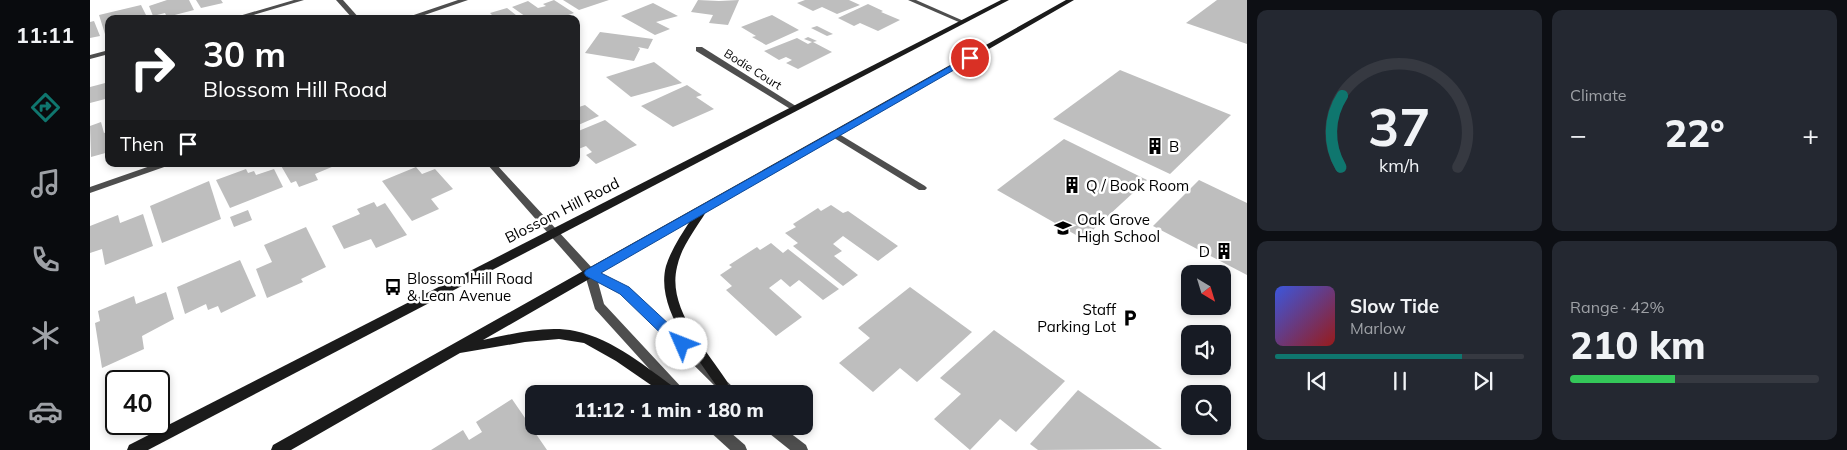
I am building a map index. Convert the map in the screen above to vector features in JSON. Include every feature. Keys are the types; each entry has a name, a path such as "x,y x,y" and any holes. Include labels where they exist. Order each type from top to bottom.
{"main road":[{"name":"Blossom Hill Road","path":"134,450 1006,0"},
{"path":"278,450 1071,0"},
{"path":"702,209 678,251 670,275 672,299 686,330 722,384"},
{"path":"454,351 544,335 576,336 586,338 630,363 661,385"}],"street":[{"path":"247,15 301,0"},
{"path":"339,0 353,15"},
{"path":"418,15 465,0"},
{"path":"911,0 963,22"},
{"name":"Bodie Court","path":"699,49 795,108"},
{"path":"90,57 105,53"},
{"path":"834,134 922,188"},
{"path":"90,190 155,167"},
{"path":"494,167 555,232 590,273 627,292 722,384"},
{"path":"590,273 599,306 672,385"},
{"path":"723,435 740,450"},
{"path":"782,435 801,450"}],"building":[{"path":"167,0 189,0 194,10 175,15 166,15 165,13 153,15 149,6"},
{"path":"196,0 221,0 223,3 201,8"},
{"path":"554,0 574,13 568,15 523,15 512,7 528,1 538,8 546,6 543,4"},
{"path":"563,0 609,0 579,10"},
{"path":"698,0 739,0 728,25 709,23 713,15 691,12"},
{"path":"805,0 849,0 860,5 837,14 822,7 813,11 797,3"},
{"path":"1217,0 1247,0 1247,44 1186,23"},
{"path":"653,3 678,16 656,22 670,29 655,35 621,16"},
{"path":"868,4 900,20 878,31 860,23 854,26 838,18"},
{"path":"141,5 146,15 105,15 105,34 99,15"},
{"path":"507,8 516,15 492,15 490,13"},
{"path":"772,15 799,30 766,45 752,37 756,36 741,27"},
{"path":"94,21 100,36 90,38 90,22"},
{"path":"817,26 833,34 827,36 811,28"},
{"path":"600,32 653,39 648,49 638,47 640,49 634,61 585,53"},
{"path":"808,37 817,41 813,42 832,52 798,69 786,63 792,60 786,57 779,60 764,51 797,38 808,44 812,42 804,39"},
{"path":"654,62 682,83 631,97 606,77"},
{"name":"B","path":"1120,70 1231,115 1170,174 1053,119"},
{"path":"105,83 105,99 90,103 90,87"},
{"path":"687,85 702,95 696,97 714,109 673,127 641,106"},
{"path":"585,105 599,116 580,124 580,107"},
{"path":"605,120 637,145 596,164 586,155 592,152 586,146 580,148 580,130"},
{"path":"101,122 105,133 105,153 91,157 90,126"},
{"name":"Q / Book Room","path":"1064,139 1147,180 1083,239 997,190"},
{"path":"282,167 332,167 315,174 318,180 299,187 296,181 291,183"},
{"path":"416,167 422,174 435,169 453,189 431,199 439,209 412,221 382,181"},
{"path":"246,169 248,173 254,171 256,175 274,169 283,187 230,208 216,180"},
{"name":"D","path":"1199,180 1247,203 1247,275 1231,265 1153,226"},
{"path":"209,181 221,219 162,243 150,206"},
{"path":"374,202 377,207 385,203 407,235 376,248 371,239 344,249 332,226 360,214 357,209"},
{"path":"831,205 843,213 848,211 898,246 878,261 843,236 833,244 842,251 834,256 858,275 843,286 793,246 798,243 785,233 796,227 793,224 818,208 821,211"},
{"path":"248,210 252,220 234,227 230,217"},
{"path":"143,214 153,246 105,265 102,249 90,253 90,226 118,215 120,223"},
{"path":"306,227 326,267 301,279 303,282 267,298 256,269 272,262 264,245"},
{"path":"771,243 783,253 788,249 839,289 823,300 799,280 790,287 781,279 769,288 802,317 776,336 726,290 732,286 720,275 732,267 729,265 757,247 760,250"},
{"path":"240,260 256,296 221,313 218,306 208,310 206,304 185,314 177,287"},
{"path":"910,287 972,332 917,382 900,368 873,392 839,363 870,338 858,328"},
{"path":"166,292 174,319 142,336 144,349 102,368 95,323 100,321 98,311 134,296 136,304"},
{"path":"994,330 1065,381 1016,432 1000,419 970,450 934,419 961,394 940,378"},
{"path":"1078,390 1162,449 1038,450 1030,444"},
{"path":"512,399 525,418 525,435 537,435 547,450 431,450 463,430 469,440 482,432 476,422"}],"place":[{"name":"B","path":"1155,146"},
{"name":"Q / Book Room","path":"1072,185"},
{"name":"Oak Grove High School","path":"1063,228"},
{"name":"D","path":"1224,251"},
{"name":"Blossom Hill Road & Lean Avenue","path":"393,287"},
{"name":"Staff Parking Lot","path":"1130,318"}],"route":[{"path":"682,344 625,290 590,273 624,252 970,58"}]}
